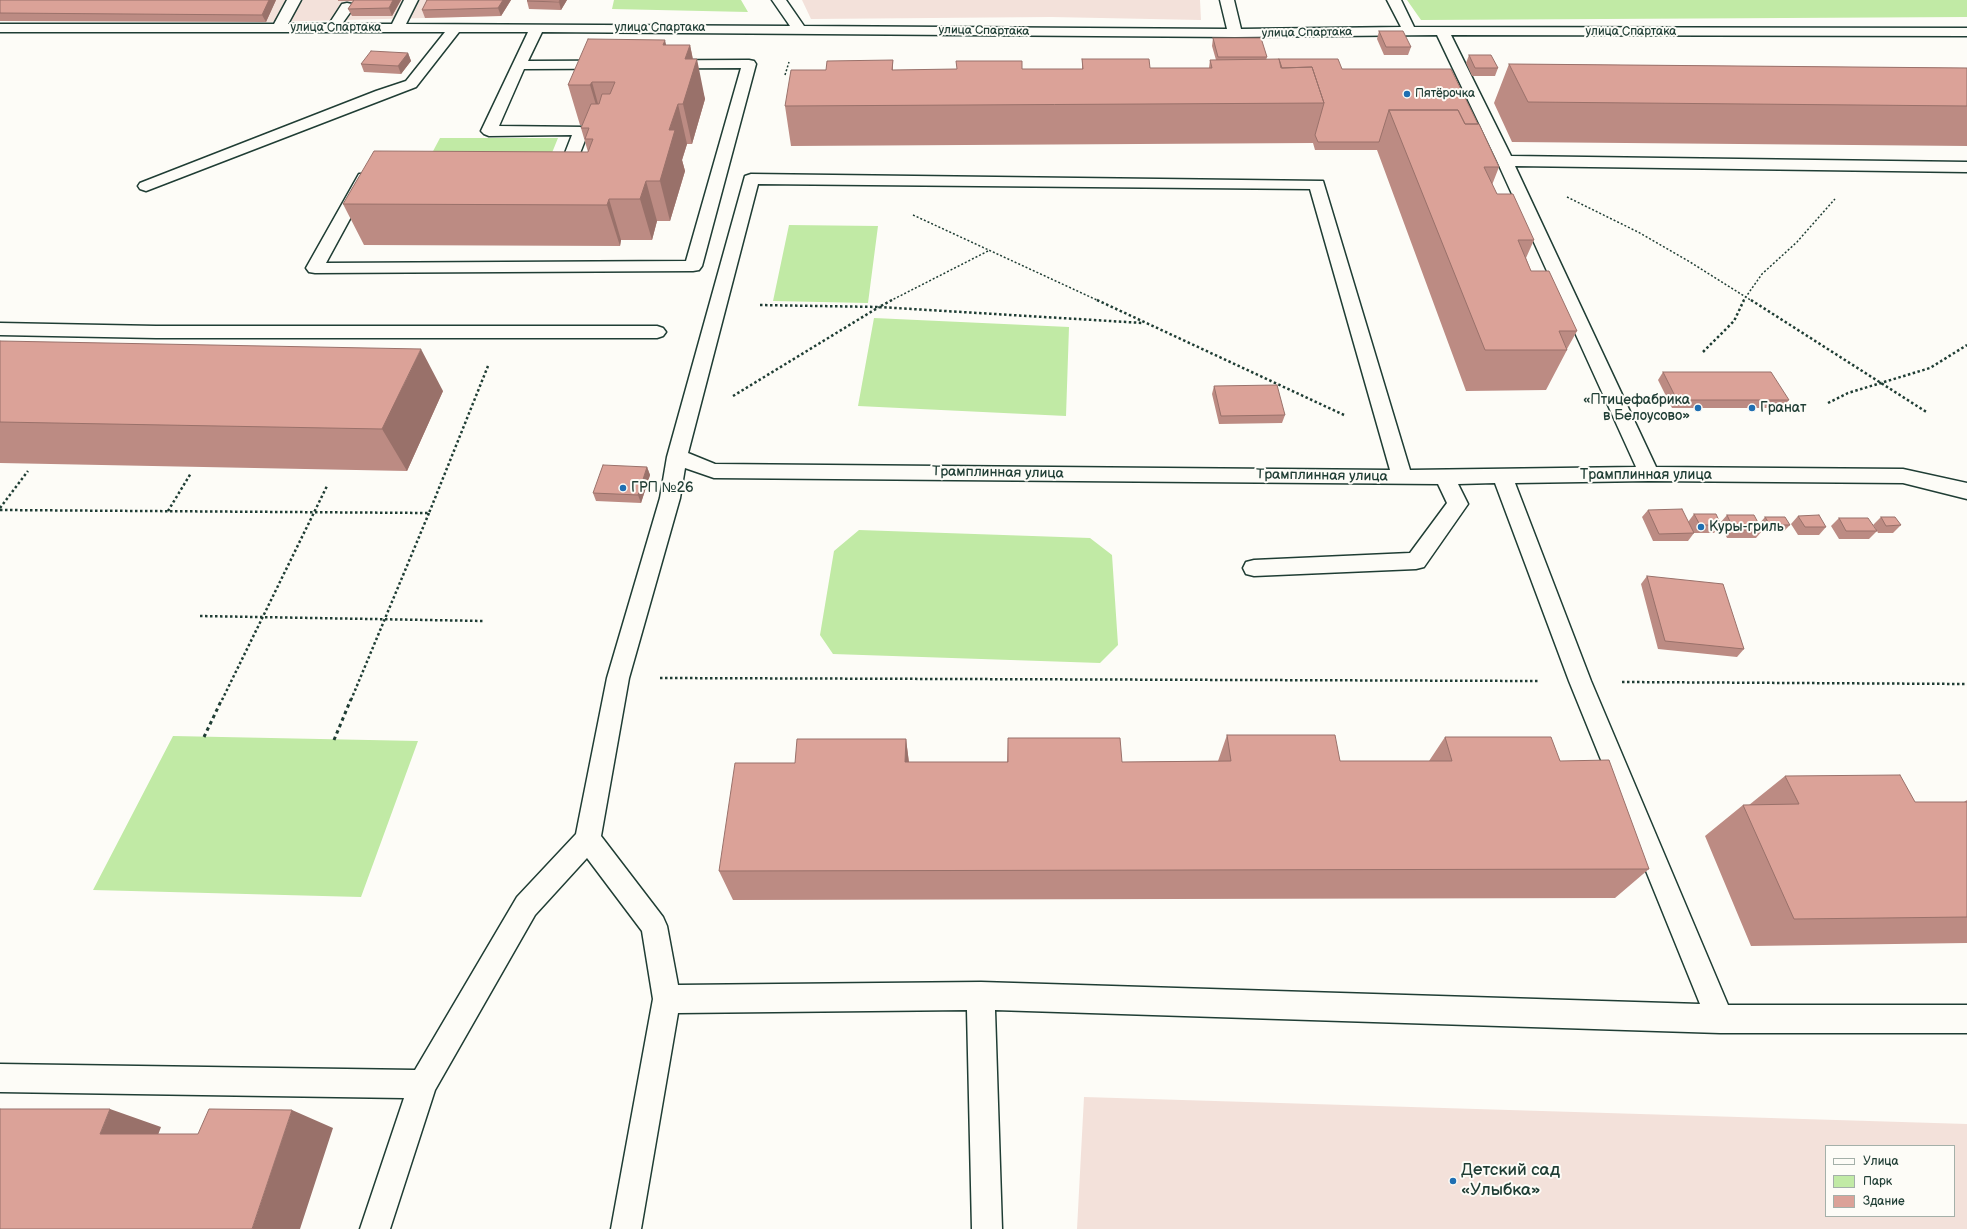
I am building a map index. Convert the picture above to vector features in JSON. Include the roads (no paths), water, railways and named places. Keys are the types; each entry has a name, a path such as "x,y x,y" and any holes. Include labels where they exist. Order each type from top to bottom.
{"street":[{"path":"279,28 294,0"},
{"path":"397,28 410,0"},
{"path":"779,0 799,29"},
{"path":"1227,0 1235,33"},
{"path":"1394,0 1410,32"},
{"path":"333,28 347,7"},
{"name":"улица Спартака","path":"0,28 799,29 1235,33 1442,31 1967,32"},
{"path":"146,186 381,94 411,84 455,28"},
{"path":"519,65 749,64 693,266 315,268 365,177 564,176 581,130 489,131 519,65 537,28"},
{"path":"1442,31 1456,57 1505,161 1649,474"},
{"path":"1505,161 1967,167"},
{"path":"375,1229 423,1084 526,906 588,839 618,678 670,498 677,458 751,179 1317,184 1402,477"},
{"path":"0,329 164,332 657,332"},
{"name":"Трамплинная улица","path":"677,458 714,471 1402,477 1649,474 1903,476 1967,491"},
{"path":"1502,476 1580,681 1720,1019"},
{"path":"1254,568 1416,561 1458,504 1445,477"},
{"path":"588,839 654,926 668,999 626,1229"},
{"path":"668,999 981,996 1720,1019 1967,1019"},
{"path":"981,996 982,1087 987,1229"},
{"path":"0,1078 423,1084"}],"place":[{"name":"Пятёрочка","path":"1407,94"},
{"name":"«Птицефабрика в Белоусово»","path":"1698,408"},
{"name":"Гранат","path":"1752,408"},
{"name":"ГРП №26","path":"623,488"},
{"name":"Куры-гриль","path":"1701,527"},
{"name":"Детский сад «Улыбка»","path":"1453,1181"}]}
